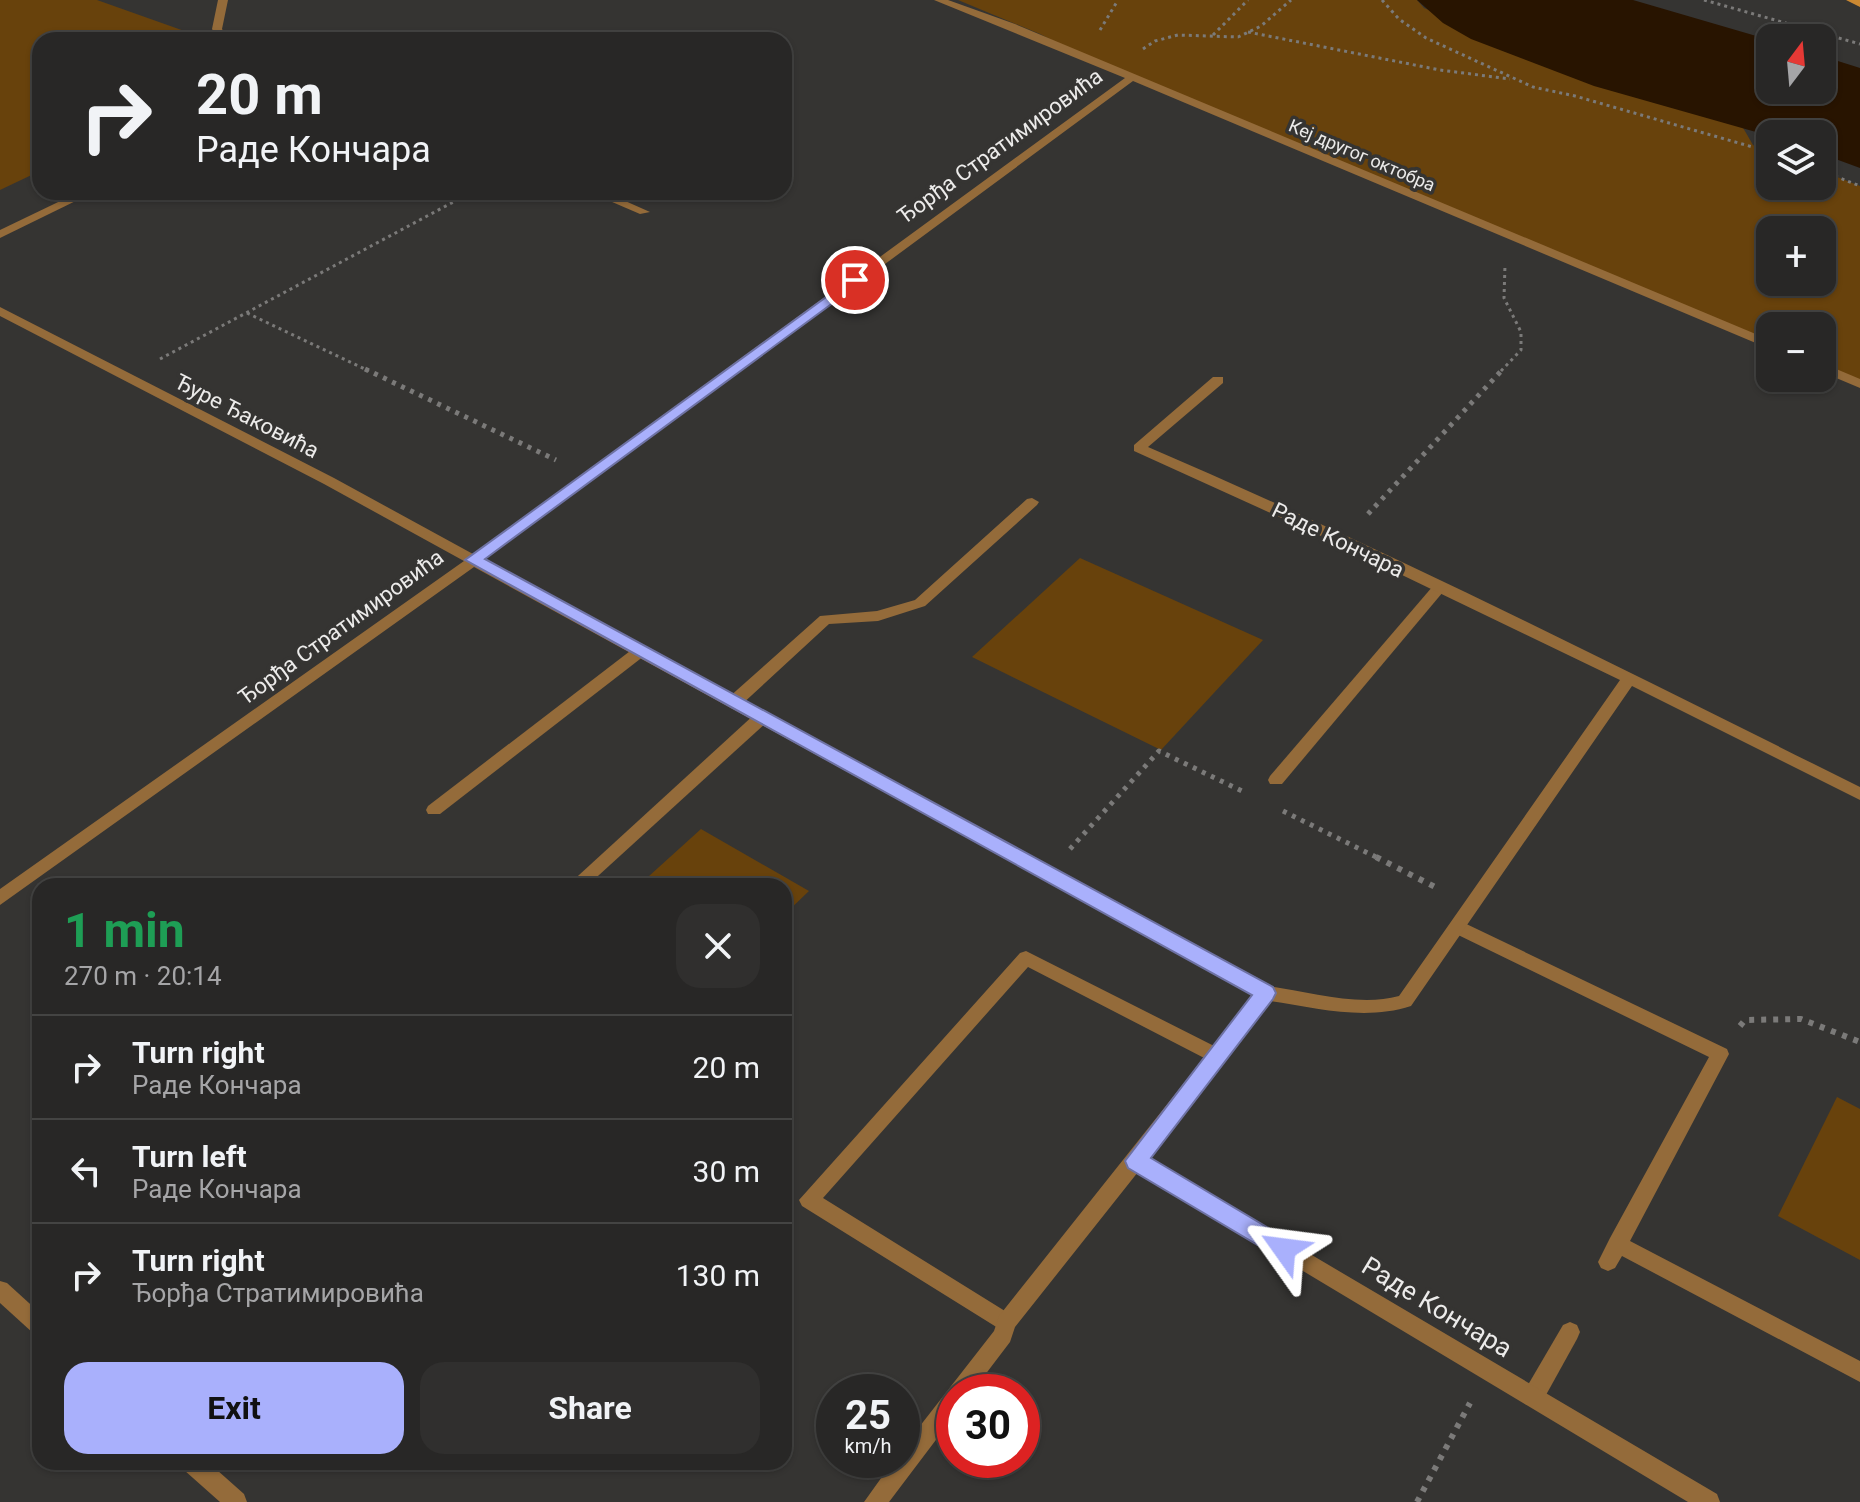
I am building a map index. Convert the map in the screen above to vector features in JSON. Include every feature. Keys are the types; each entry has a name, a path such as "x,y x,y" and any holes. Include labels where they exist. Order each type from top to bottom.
{"street":[{"path":"219,32 223,0"},
{"name":"Кеј другог октобра","path":"939,0 1011,26 1756,339"},
{"path":"1851,0 1860,4"},
{"name":"Ђорђа Стратимировића","path":"0,898 474,560 1131,78"},
{"path":"0,234 71,200"},
{"path":"615,200 644,212"},
{"name":"Ђуре Ђаковића","path":"0,311 474,560"},
{"path":"1836,373 1860,384"},
{"name":"Раде Кончара","path":"1218,380 1139,448 1344,540 1438,589 1629,678 1860,794"},
{"path":"734,702 825,619 878,616 920,603 1032,502"},
{"path":"474,560 1266,993 1370,1006 1397,1005 1405,1001 1629,678"},
{"path":"1276,780 1438,589"},
{"path":"434,810 639,652"},
{"path":"585,878 762,717"},
{"path":"1458,927 1720,1054 1612,1253 1860,1372"},
{"path":"1006,1323 809,1200 1026,958 1217,1056"},
{"path":"973,1374 1003,1335 1006,1323 1266,993"},
{"name":"Раде Кончара","path":"1136,1161 1709,1502"},
{"path":"0,1290 32,1319"},
{"path":"1533,1397 1570,1332"},
{"path":"875,1502 936,1422"},
{"path":"201,1470 236,1502"}],"path":[{"path":"1212,35 1248,0"},
{"path":"1114,71 1155,41 1178,35 1238,37 1261,26 1291,0"},
{"path":"1382,0 1399,19 1426,38 1533,87 1756,148"},
{"path":"1704,0 1860,44"},
{"path":"1248,32 1440,70 1516,79"},
{"path":"1836,177 1860,186"},
{"path":"127,376 457,200"},
{"path":"1344,540 1521,350 1521,332 1504,298 1502,268 1523,242"},
{"path":"246,313 589,475"},
{"path":"1048,874 1159,751 1472,905"},
{"path":"1260,799 1276,780"},
{"path":"1720,1054 1745,1020 1801,1019 1860,1042"},
{"path":"1417,1502 1488,1371"}],"shaded area":[{"path":"0,0 97,0 187,32 32,32 32,175 0,190"},
{"path":"958,0 1417,0 1424,8 1652,102 1742,126 1756,146 1756,200 1836,200 1836,177 1860,186 1860,384 1836,373 1836,312 1756,312 1756,339 1104,67 1040,34"},
{"path":"1417,0 1633,0 1756,36 1756,104 1836,104 1836,60 1860,68 1860,168 1836,159 1836,120 1756,120 1756,132 1594,86 1471,39 1443,23"},
{"path":"1080,558 1263,640 1161,750 972,657"},
{"path":"701,829 786,878 647,878"},
{"path":"792,881 809,891 792,907"},
{"path":"1837,1097 1860,1109 1860,1260 1778,1216"}],"route":[{"path":"855,280 474,560 1266,993 1136,1161 1284,1249"}]}
